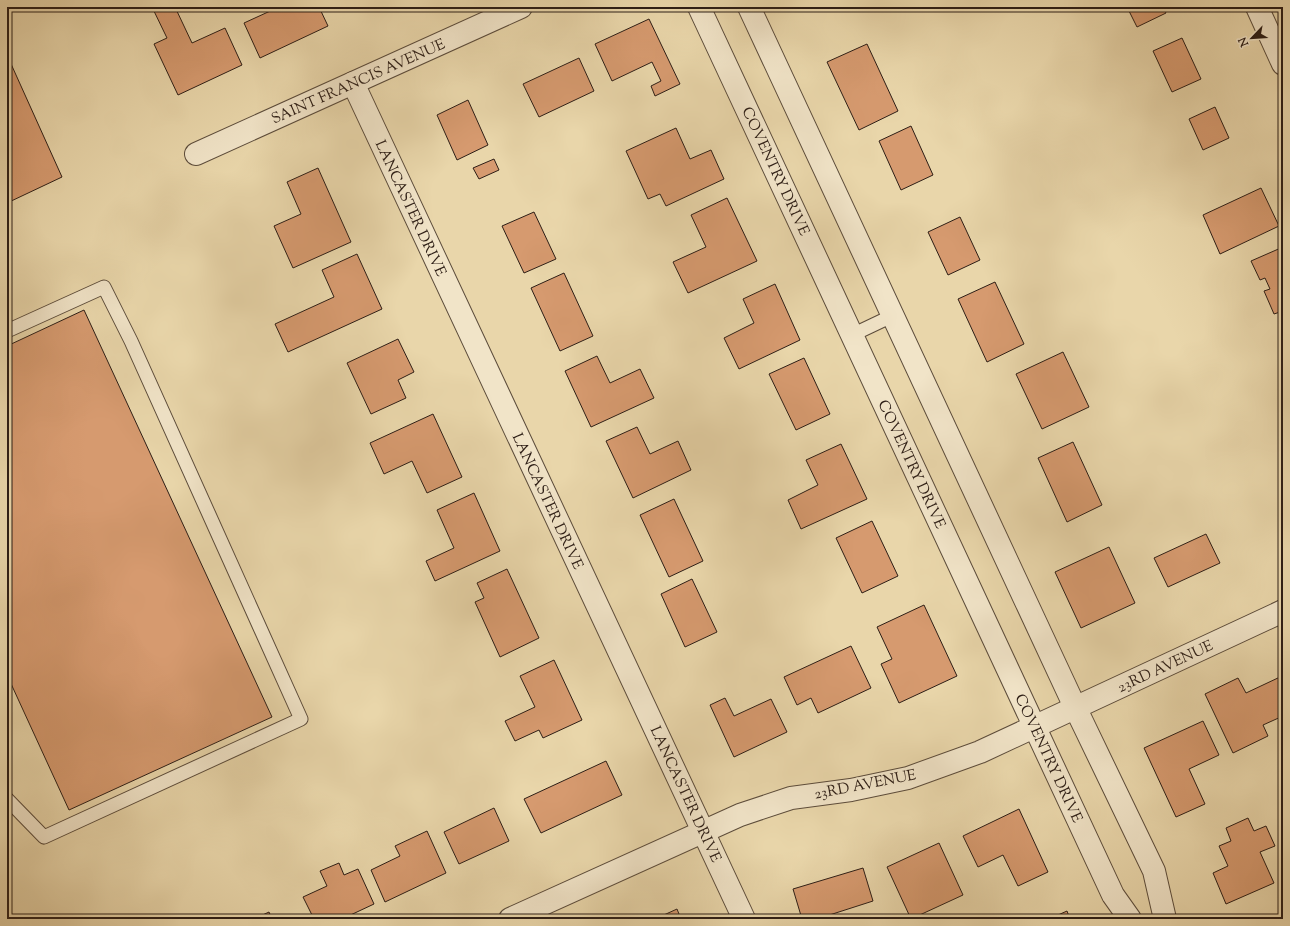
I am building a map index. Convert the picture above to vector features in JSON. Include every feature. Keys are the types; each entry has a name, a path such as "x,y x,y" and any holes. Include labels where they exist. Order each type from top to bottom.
{"street":[{"name":"SAINT FRANCIS AVENUE","path":"196,154 521,7"},
{"name":"COVENTRY DRIVE","path":"699,7 1113,895 1130,919"},
{"path":"749,7 1075,707 1154,871 1165,919"},
{"path":"1257,7 1283,64"},
{"name":"LANCASTER DRIVE","path":"352,83 744,919"},
{"name":"23RD AVENUE","path":"510,919 740,815 791,798 851,790 908,778 980,752 1283,611"}],"lane":[{"path":"7,332 104,287 131,341 300,719 44,836 7,799"},
{"path":"852,335 892,316"}],"building":[{"path":"152,7 175,7 192,43 225,28 242,65 178,95 154,44 167,38"},
{"path":"279,7 319,7 328,26 260,58 244,23"},
{"path":"1127,7 1163,7 1166,13 1137,27"},
{"path":"649,19 680,84 655,96 651,86 661,81 652,62 612,81 595,44"},
{"path":"1182,38 1201,79 1172,92 1153,51"},
{"path":"867,44 898,111 859,130 827,62"},
{"path":"7,55 62,177 7,203"},
{"path":"579,58 594,91 539,117 523,84"},
{"path":"468,100 488,145 457,160 437,115"},
{"path":"1215,107 1229,138 1203,150 1189,119"},
{"path":"911,126 933,175 901,190 879,141"},
{"path":"676,128 690,159 711,150 724,179 666,206 660,194 648,199 626,151"},
{"path":"494,159 499,170 479,179 473,168"},
{"path":"318,168 351,242 293,268 274,226 301,214 287,182"},
{"path":"1261,188 1279,226 1220,254 1203,215"},
{"path":"727,198 757,261 688,293 673,262 706,247 691,215"},
{"path":"534,212 556,259 524,273 502,226"},
{"path":"960,217 980,260 948,275 928,232"},
{"path":"1283,247 1283,311 1274,314 1264,291 1270,289 1265,278 1260,280 1251,261"},
{"path":"357,254 382,309 288,352 275,324 334,297 322,270"},
{"path":"564,273 593,336 560,351 531,288"},
{"path":"995,282 1024,344 987,362 958,299"},
{"path":"775,284 800,340 739,369 724,338 754,323 743,299"},
{"path":"84,310 272,717 69,810 7,675 7,346"},
{"path":"398,339 414,372 398,380 406,398 371,414 347,363"},
{"path":"1063,352 1089,407 1042,429 1016,374"},
{"path":"597,356 610,383 640,369 654,398 591,427 565,371"},
{"path":"804,358 830,414 796,430 769,374"},
{"path":"433,414 462,477 427,493 412,461 384,474 370,443"},
{"path":"637,427 650,454 678,441 691,470 633,498 606,441"},
{"path":"1073,442 1102,505 1067,522 1038,458"},
{"path":"841,444 867,499 801,529 788,500 818,485 806,460"},
{"path":"474,493 500,551 435,581 426,561 454,548 437,510"},
{"path":"674,499 703,561 669,577 640,515"},
{"path":"872,521 898,576 862,593 836,538"},
{"path":"1206,534 1220,563 1168,587 1154,558"},
{"path":"1109,547 1135,603 1081,628 1055,572"},
{"path":"507,569 539,638 500,657 475,602 484,598 477,583"},
{"path":"692,579 717,632 685,647 661,594"},
{"path":"924,605 957,676 899,703 881,664 892,659 877,627"},
{"path":"851,646 871,688 818,713 811,698 797,705 784,677"},
{"path":"554,660 582,720 543,738 539,730 515,741 505,721 535,707 520,676"},
{"path":"1280,677 1283,684 1283,716 1263,725 1268,736 1233,753 1205,694 1238,678 1246,693"},
{"path":"725,698 734,716 771,699 787,732 734,757 710,705"},
{"path":"1203,721 1219,755 1189,769 1205,804 1176,817 1144,748"},
{"path":"606,761 622,795 541,833 524,799"},
{"path":"494,808 509,841 459,864 444,832"},
{"path":"1019,809 1048,872 1018,886 1003,855 978,867 963,836"},
{"path":"1248,818 1254,831 1266,826 1275,846 1260,852 1274,883 1226,904 1213,873 1228,866 1219,846 1231,841 1226,828"},
{"path":"427,831 446,873 385,902 371,870 400,856 395,846"},
{"path":"939,843 963,895 911,919 887,867"},
{"path":"339,863 344,875 358,869 374,904 342,919 314,919 303,897 327,886 320,871"},
{"path":"863,868 873,901 817,919 802,919 793,889"},
{"path":"677,909 681,919 655,919"},
{"path":"1067,911 1070,919 1049,919"},
{"path":"269,912 272,919 254,919"}]}
